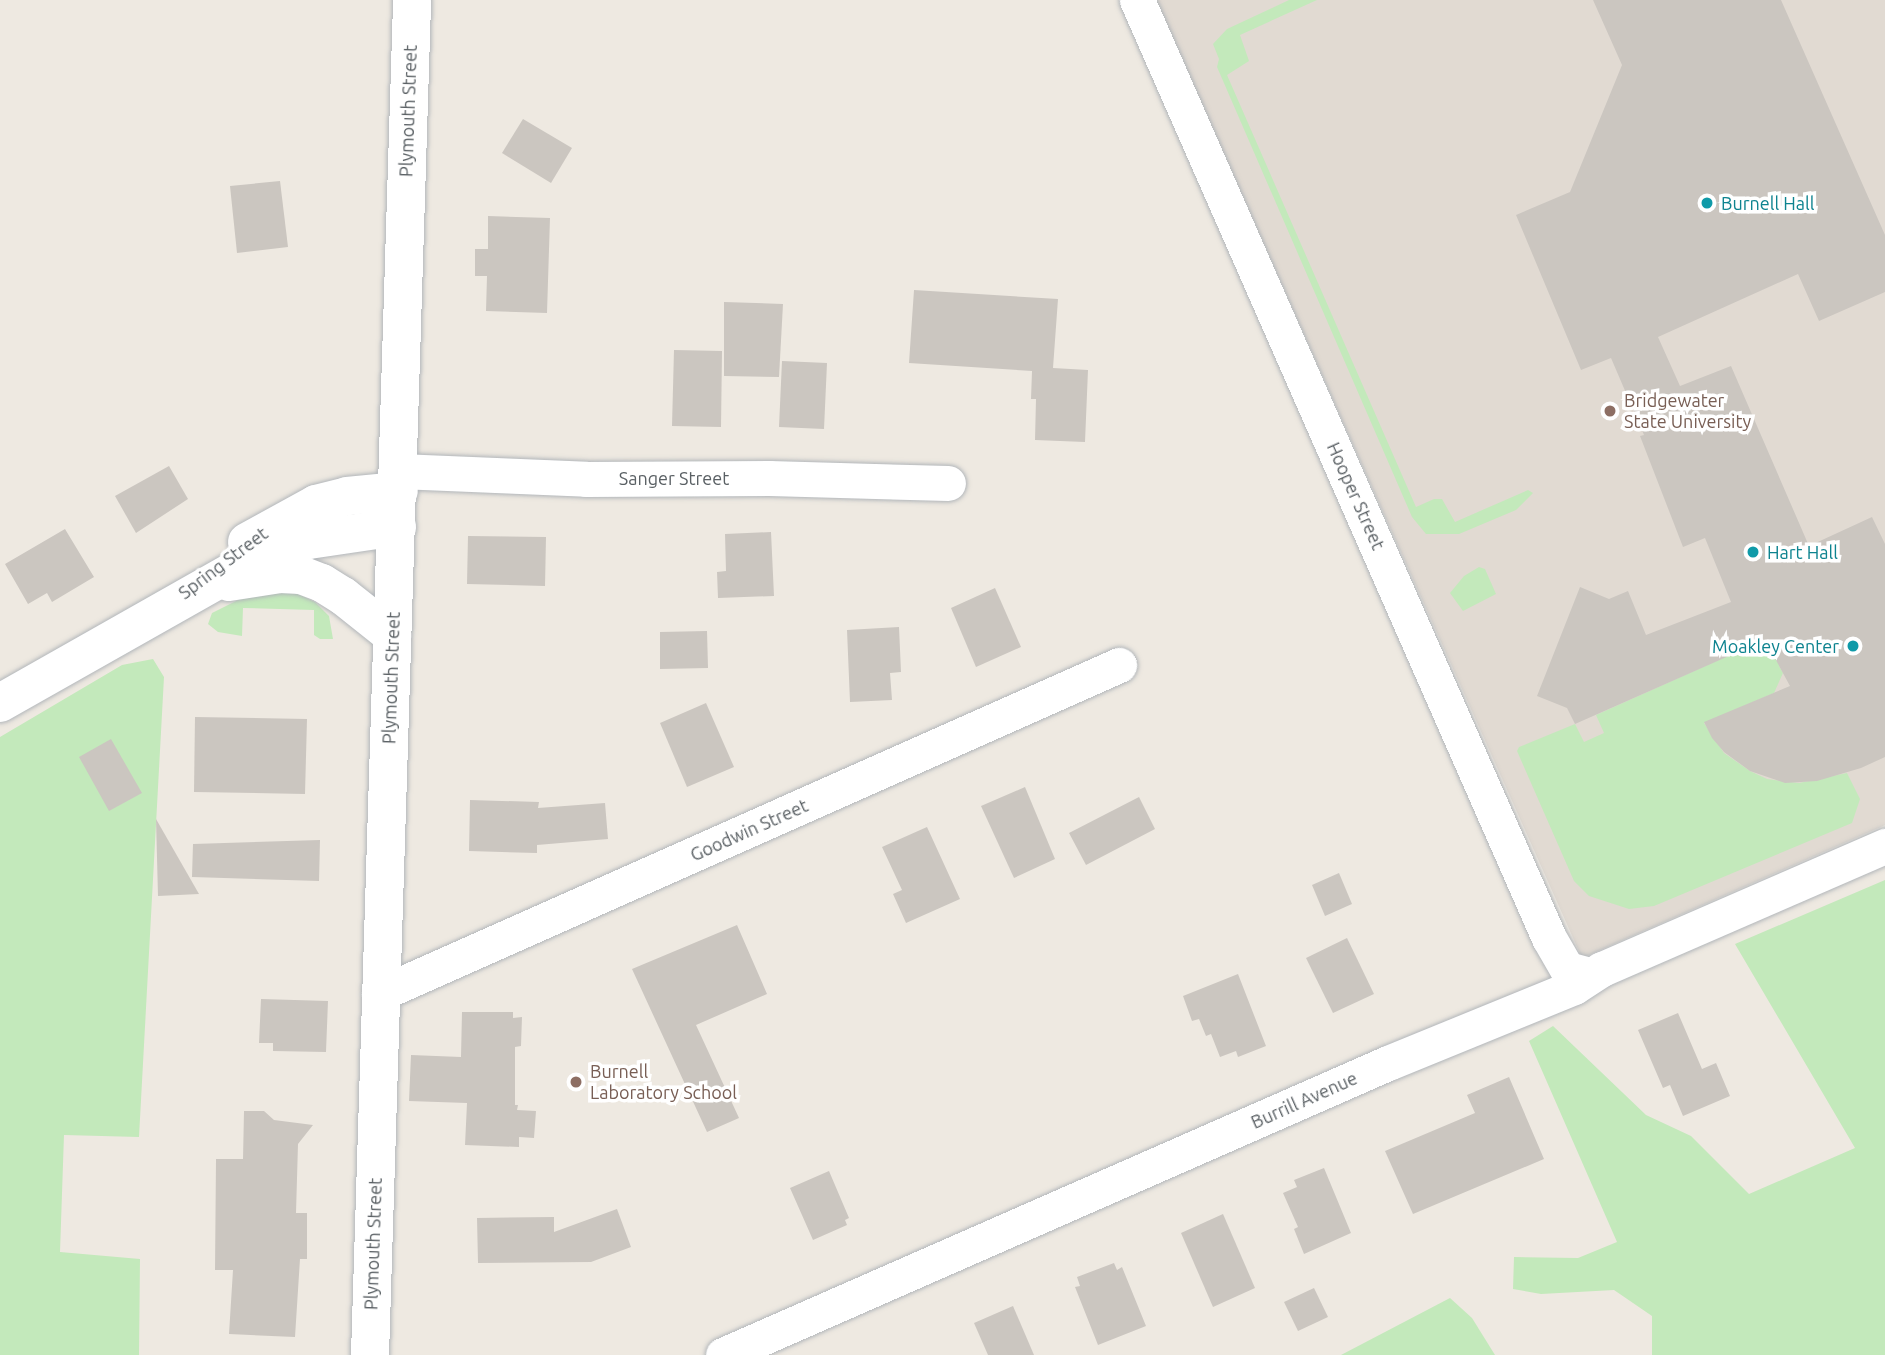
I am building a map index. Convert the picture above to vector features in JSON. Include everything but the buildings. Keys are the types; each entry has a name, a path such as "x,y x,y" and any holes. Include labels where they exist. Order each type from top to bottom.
{"main road":[{"name":"Plymouth Street","path":"370,1355 379,994 398,497 412,0"},
{"name":"Spring Street","path":"169,604 240,546 316,504 347,496 398,497"},
{"name":"Spring Street","path":"0,703 169,604 272,549 398,497"},
{"path":"203,586 280,574 301,575 322,583 343,596 392,635"}],"street":[{"name":"Hooper Street","path":"1137,0 1549,938 1567,969 1590,975"},
{"name":"Sanger Street","path":"398,497 586,479 744,478 948,483"},
{"name":"Goodwin Street","path":"379,994 1119,665"},
{"name":"Burrill Avenue","path":"723,1355 1574,987 1590,975 1885,846"}],"shaded area":[{"name":"Bridgewater State University","path":"1155,0 1885,0 1885,825 1582,958"}],"green space":[{"path":"1289,0 1317,0 1240,35 1249,61 1227,75 1416,507 1434,499 1442,499 1455,522 1528,490 1533,493 1516,510 1459,534 1426,534 1412,517 1217,67 1219,59 1213,44 1227,29"},
{"path":"1479,567 1485,569 1496,594 1463,611 1450,593 1464,576"},
{"path":"268,591 298,594 315,602 329,616 333,639 320,639 314,635 314,610 243,608 242,636 218,632 208,624 212,613 242,598"},
{"path":"1761,641 1778,652 1784,663 1779,666 1783,673 1774,693 1704,723 1724,753 1767,779 1799,783 1847,773 1860,799 1852,823 1654,906 1629,909 1589,896 1574,881 1517,751 1519,747 1575,724 1584,742 1604,733 1596,715"},
{"path":"153,659 164,677 139,1137 64,1135 60,1252 140,1259 139,1355 0,1355 0,737 122,665"},
{"path":"1885,880 1885,1355 1652,1355 1652,1316 1614,1290 1541,1294 1513,1289 1514,1257 1578,1258 1617,1242 1529,1041 1553,1026 1646,1115 1691,1136 1749,1194 1855,1148 1735,944"},
{"path":"1450,1298 1472,1318 1495,1355 1341,1355"}],"place":[{"name":"Burnell Hall","path":"1707,203"},
{"name":"Bridgewater State University","path":"1610,411"},
{"name":"Hart Hall","path":"1753,552"},
{"name":"Moakley Center","path":"1853,646"},
{"name":"Burnell Laboratory School","path":"576,1082"}]}
